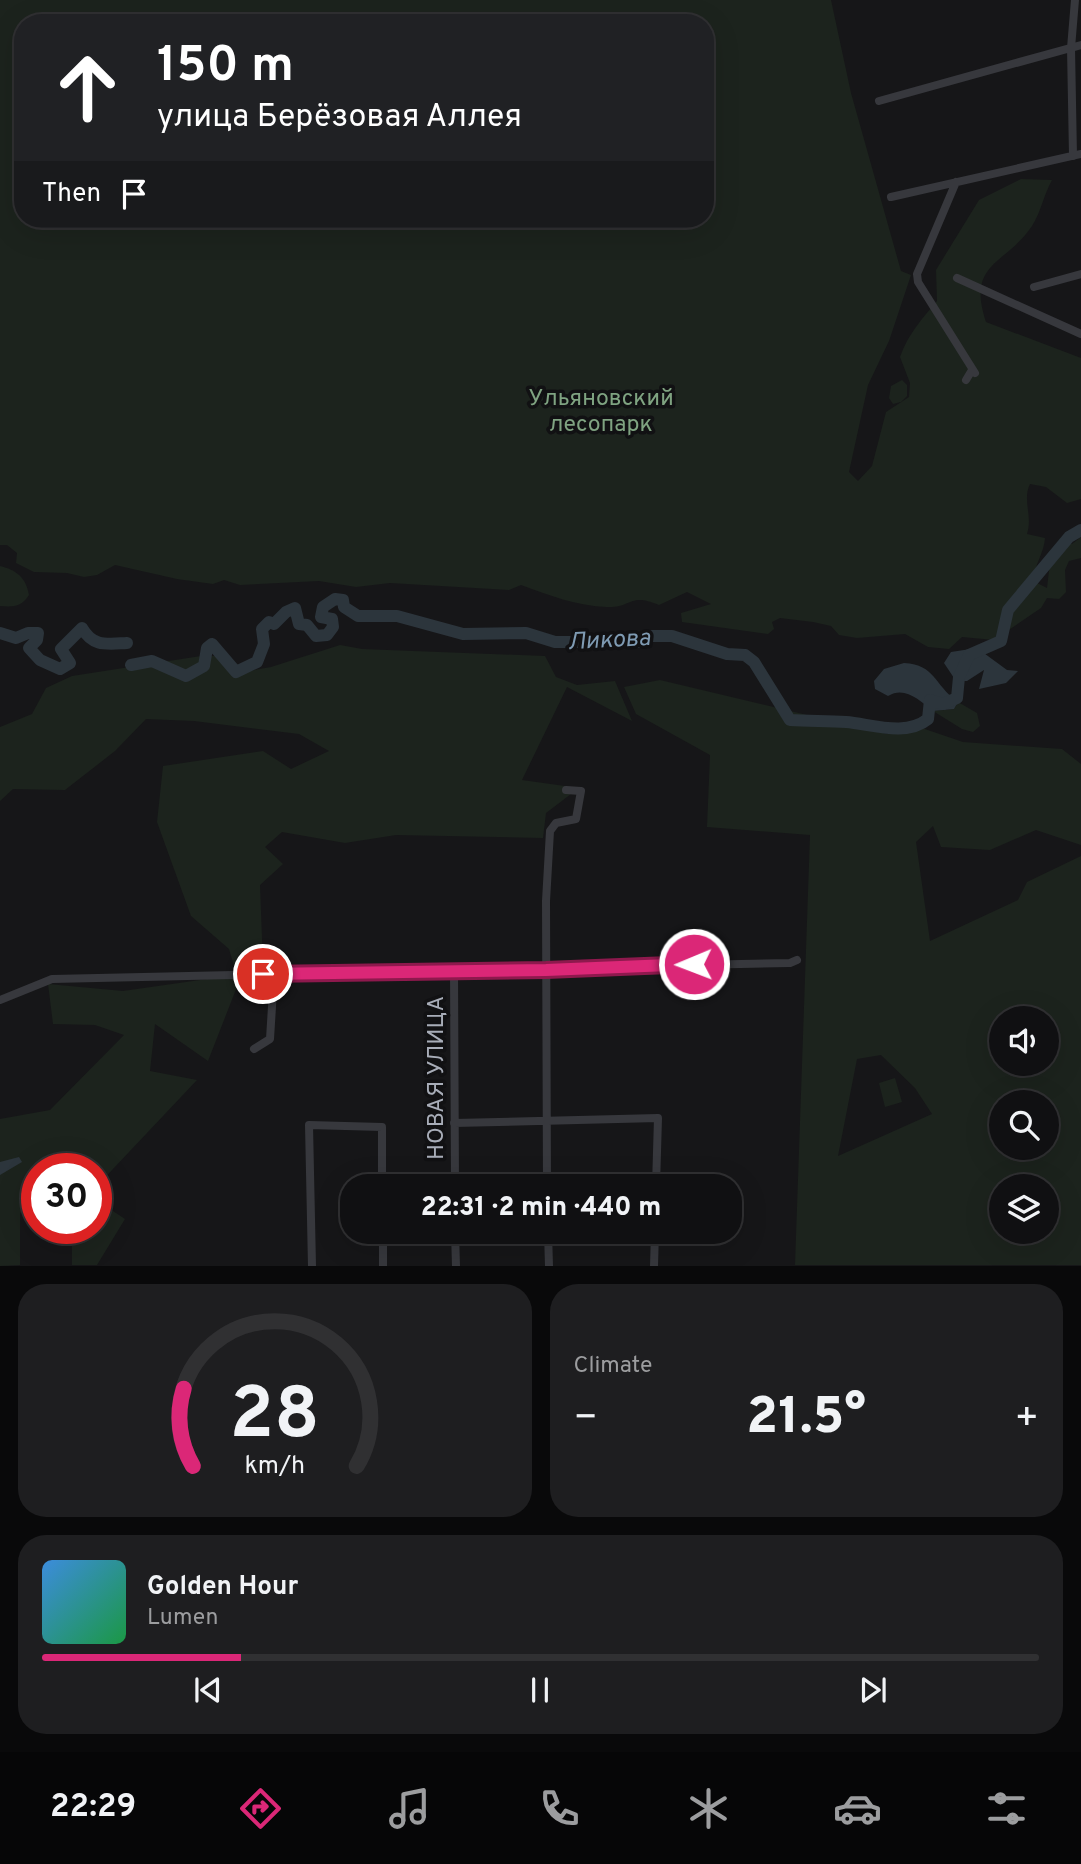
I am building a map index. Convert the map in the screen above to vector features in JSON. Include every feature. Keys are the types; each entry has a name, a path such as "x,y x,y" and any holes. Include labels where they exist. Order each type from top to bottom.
{"street":[{"path":"891,197 1077,155 1071,48 1074,0"},
{"path":"879,101 1081,45"},
{"path":"956,182 917,274 918,282 974,372 966,380"},
{"path":"1034,286 1081,275"},
{"path":"957,278 1081,334"},
{"path":"547,1174 546,970 550,831 556,823 576,819 581,791 566,790"},
{"path":"0,1000 52,979 546,970 646,965 790,963 797,960"},
{"name":"НОВАЯ УЛИЦА","path":"454,970 455,1174"},
{"path":"254,1049 273,1041 274,974"},
{"path":"454,1123 658,1118 656,1174"},
{"path":"312,1265 309,1125 382,1127 382,1174"},
{"path":"383,1244 383,1265"},
{"path":"455,1244 456,1265"},
{"path":"548,1244 549,1265"},
{"path":"654,1265 655,1244"}],"green space":[{"name":"Ульяновский лесопарк","path":"0,0 831,0 851,93 901,271 911,275 889,341 868,385 849,472 858,481 872,466 886,412 909,397 910,383 900,357 911,334 937,301 936,270 979,200 1021,179 1052,180 1032,226 985,276 981,287 981,302 986,322 1081,358 1081,499 1067,503 1046,487 1030,484 1027,496 1027,534 1045,538 1033,581 1047,588 1050,562 1060,538 1072,544 1081,537 1081,558 1069,561 1065,570 1066,592 1059,599 1047,598 1041,608 994,640 962,637 949,649 928,647 905,634 857,638 839,635 831,626 780,618 772,622 774,629 768,634 682,622 681,613 711,604 687,592 659,605 636,600 607,607 574,602 521,585 509,590 390,583 356,587 319,581 240,585 224,580 213,584 115,565 97,575 84,577 67,573 34,572 16,563 17,553 7,545 0,545"},
{"path":"902,380 907,385 907,396 901,402 893,404 889,398 891,386"},
{"path":"0,566 15,572 23,579 29,595 20,604 0,606"},
{"path":"340,645 362,649 545,656 556,677 577,685 615,681 632,721 567,687 522,780 572,787 571,794 546,813 543,838 396,835 345,843 282,832 265,847 283,864 260,885 263,965 234,966 229,949 191,916 157,822 163,766 263,751 291,769 329,751 299,734 194,721 146,719 115,751 65,790 13,789 0,801 0,727 32,714 46,688 72,676 201,656 223,656 249,671 271,667"},
{"path":"660,680 887,734 919,727 963,742 1062,749 1081,764 1081,845 1036,830 990,850 941,847 933,826 916,842 930,941 1018,900 1027,882 1081,856 1081,1265 795,1265 810,835 707,827 710,755 636,714 624,687","holes":["881,1055 915,1088 932,1114 838,1156 857,1059"]},
{"path":"958,702 977,713 980,726 973,732 962,729 933,711 954,709"},
{"path":"242,974 208,1061 155,1024 150,1071 197,1080 112,1170 112,1153 21,1153 20,1265 0,1266 0,1119 50,1110 124,1035 95,1025 53,1024 48,984 123,991"},
{"path":"895,1078 902,1102 885,1107 879,1083"},
{"path":"112,1210 125,1219 112,1240"},
{"path":"72,1244 110,1244 97,1265 72,1265"}],"shaded area":[{"path":"977,648 1007,670 1018,671 1006,683 979,689 984,670 967,681 956,681 944,663 951,652"},
{"path":"904,663 929,671 958,702 954,709 933,711 906,693 888,696 875,689 874,681 884,669"},
{"path":"19,1157 21,1160 0,1175 0,1162"}],"waterway":[{"name":"Ликова","path":"131,665 152,661 186,676 204,666 207,648 212,644 236,672 257,662 264,644 262,629 269,622 274,624 286,612 295,608 299,624 307,625 316,636 327,635 333,627 332,619 321,617 323,607 335,599 343,600 344,607 358,616 397,616 463,634 526,633 555,642 640,642 652,636 672,636 727,654 745,655 754,662 790,720 846,722 888,728 909,727 928,719 930,700 943,704 957,698 959,677 969,655 1001,641 1008,610 1069,537 1081,530"},
{"name":"Ликова","path":"0,633 16,638 28,633 38,633 37,640 29,648 40,660 60,669 70,663 61,649 82,628 96,641 106,644 127,643"}],"route":[{"path":"263,974 546,970 694,964"}]}
